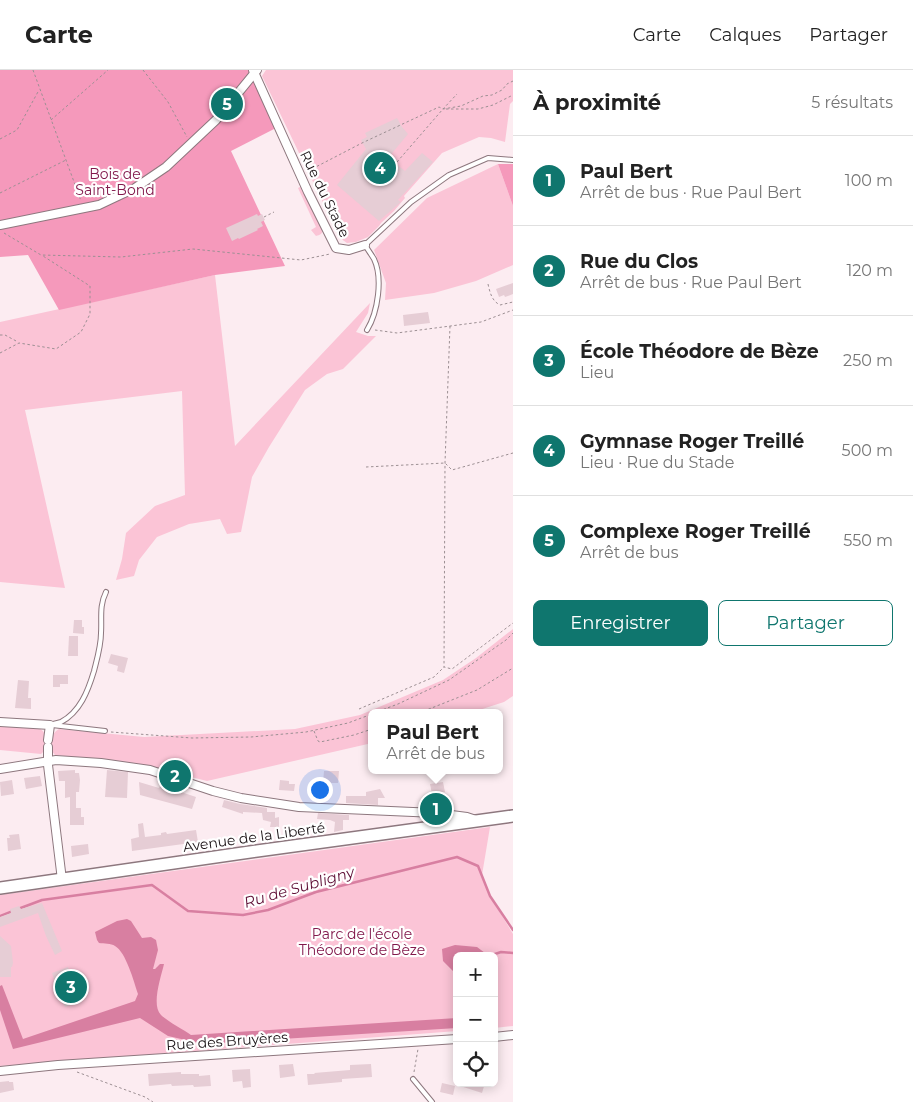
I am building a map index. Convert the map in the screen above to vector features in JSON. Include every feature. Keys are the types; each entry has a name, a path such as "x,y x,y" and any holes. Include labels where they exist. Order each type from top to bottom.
{"main road":[{"name":"Avenue de la Liberté","path":"0,888 513,816"}],"street":[{"path":"1,228 99,205 135,188 166,167 216,120 255,71"},
{"name":"Rue du Stade","path":"255,71 308,192 336,248 350,250 365,245"},
{"path":"0,722 50,725 48,762 62,880"},
{"path":"0,769 56,760 101,763 150,770 213,791 241,798 298,806 431,813 467,817 478,821"},
{"path":"431,813 433,827"},
{"path":"498,1037 513,1035"},
{"name":"Rue des Bruyères","path":"0,1071 58,1064 453,1039"}],"lane":[{"name":"Rue du Stade","path":"365,245 412,202 449,175 488,158 513,160"},
{"path":"365,245 374,260 378,286 376,307 367,330"},
{"path":"50,725 61,722 72,713 84,698 89,687 99,655 102,602 106,592"},
{"path":"50,725 105,731"},
{"path":"413,1079 432,1102"}],"path":[{"path":"32,70 82,202"},
{"path":"51,120 108,70"},
{"path":"143,70 168,102 187,138"},
{"path":"443,109 461,106 483,96 492,95 513,81"},
{"path":"0,139 17,130 39,89"},
{"path":"397,162 457,94"},
{"path":"307,171 362,143 439,108 478,109 493,105 513,95"},
{"path":"0,193 66,160"},
{"path":"264,217 274,212"},
{"path":"0,335 5,335 19,343 56,349 81,332 90,314 90,286 1,228"},
{"path":"41,255 121,257 193,249 301,260 330,254"},
{"path":"488,284 495,303 500,306 513,302"},
{"path":"367,330 397,333 481,322 513,310"},
{"path":"359,709 434,677 444,667 445,463 450,326"},
{"path":"0,353 19,343"},
{"path":"366,467 445,463 452,470 513,453"},
{"path":"444,667 452,669 513,623"},
{"path":"384,709 449,680 513,634"},
{"path":"429,709 477,690 513,668"},
{"path":"105,731 192,738 251,737 306,732 348,723 368,715"},
{"path":"314,730 320,742 368,730"},
{"path":"413,1079 419,1041"},
{"path":"75,1071 145,1097 152,1102"}],"green space":[{"name":"Bois de Saint-Bond","path":"0,70 250,70 276,128 231,151 285,266 215,275 59,310 28,255 0,257"},
{"path":"266,70 513,70 513,101 510,104 505,142 479,137 442,153 404,196 405,198 394,211 368,237 356,242 347,243 340,238 262,76"},
{"path":"498,164 513,206 513,265 476,281 434,293 385,300 386,283 374,250 427,198"},
{"path":"498,164 513,164 513,206"},
{"path":"302,186 323,230 317,236 311,230 316,227 298,188"},
{"path":"215,275 235,446 370,303 368,313 356,332 368,336 376,336 343,369 327,374 305,390 252,477 241,532 227,534 220,519 189,524 157,537 139,560 134,576 116,580 126,533 155,506 185,495 182,391 25,410 65,588 0,582 0,322"},
{"path":"513,629 513,696 504,702 482,709 374,709 443,680 476,658"},
{"path":"368,712 368,744 207,781 139,764 55,755 51,750 53,735 59,729 144,737 295,729"},
{"path":"0,725 36,727 40,729 45,734 44,751 41,754 0,750"},
{"name":"Parc de l'école Théodore de Bèze","path":"490,827 482,875 490,896 513,934 513,1026 498,1028 498,952 453,952 453,1031 0,1066 0,895"}],"shaded area":[{"path":"127,919 131,921 142,938 151,937 156,940 158,950 153,969 160,964 164,964 157,998 158,1010 161,1015 191,1035 453,1018 453,1028 203,1044 168,1036 140,1018 13,1049 0,1010 0,986 2,985 23,1039 135,1001 138,994 123,954 113,945 99,943 95,932 117,921"},
{"path":"455,945 477,947 484,952 453,952 453,971 443,961 442,949"}],"building":[{"path":"397,118 408,134 388,158 405,171 422,153 433,162 398,200 401,202 379,221 337,185 366,149 361,140 367,137 365,133"},
{"path":"257,214 258,216 262,214 265,220 261,222 263,226 232,241 226,228"},
{"path":"513,283 513,294 499,297 496,289"},
{"path":"428,312 430,323 404,326 403,315"},
{"path":"74,620 82,620 84,634 73,633"},
{"path":"69,636 78,636 78,656 68,656"},
{"path":"111,654 128,658 124,673 117,671 118,666 108,663"},
{"path":"53,675 68,675 68,684 60,684 60,687 53,687"},
{"path":"18,680 29,681 28,698 31,698 31,709 15,708"},
{"path":"75,770 75,773 79,773 80,780 79,792 76,792 76,808 81,808 81,817 84,817 84,825 70,825 70,797 65,798 65,781 59,781 58,771"},
{"path":"107,770 128,772 127,798 105,797"},
{"path":"324,771 339,771 338,783 323,783"},
{"path":"40,776 42,786 26,789 24,778"},
{"path":"12,780 14,794 1,796 0,782"},
{"path":"280,780 289,781 289,784 295,784 294,791 279,790"},
{"path":"139,782 196,797 192,809 140,795"},
{"path":"443,782 445,792 432,794 430,784"},
{"path":"380,789 385,798 378,798 378,805 346,803 346,796 366,796 366,792"},
{"path":"224,800 267,808 267,812 275,812 275,818 279,817 279,827 270,827 271,822 263,820 262,813 243,812 243,814 222,807"},
{"path":"318,813 349,815 349,820 343,820 343,830 334,832 335,822 317,819"},
{"path":"143,823 145,837 161,835 161,833 166,832 167,834 196,830 198,842 132,851 131,839 139,837 138,824"},
{"path":"19,834 21,849 8,851 7,838 10,838 9,835"},
{"path":"88,844 89,854 72,857 71,846"},
{"path":"42,903 62,951 55,955 38,913 0,927 0,917 11,913 10,909 19,906 21,909"},
{"path":"0,936 11,946 13,963 11,977 0,977"},
{"path":"68,967 81,1001 65,1007 62,999 69,996 62,979 55,982 52,973"},
{"path":"293,1064 295,1076 280,1078 279,1065"},
{"path":"371,1064 372,1077 342,1079 342,1082 308,1085 307,1074 350,1070 350,1065"},
{"path":"250,1069 251,1087 243,1088 242,1081 233,1082 232,1070"},
{"path":"181,1072 181,1074 199,1074 199,1076 210,1075 211,1086 172,1086 171,1084 149,1086 148,1074"},
{"path":"0,1082 13,1082 14,1090 0,1093"},
{"path":"442,1083 455,1087 453,1095 440,1092"},
{"path":"463,1087 484,1087 482,1093"}],"waterway":[{"name":"Ru de Subligny","path":"18,909 42,900 152,885 188,911 243,915 268,910 316,892 457,857 478,866 490,896 513,930"},
{"name":"Ru de Subligny","path":"0,916 13,911"},
{"path":"498,953 513,953"}],"place":[{"name":"Complexe Roger Treillé","path":"227,104"},
{"name":"Gymnase Roger Treillé","path":"380,168"},
{"name":"Rue du Clos","path":"175,776"},
{"name":"Paul Bert","path":"436,809"},
{"name":"École Théodore de Bèze","path":"71,987"}]}
